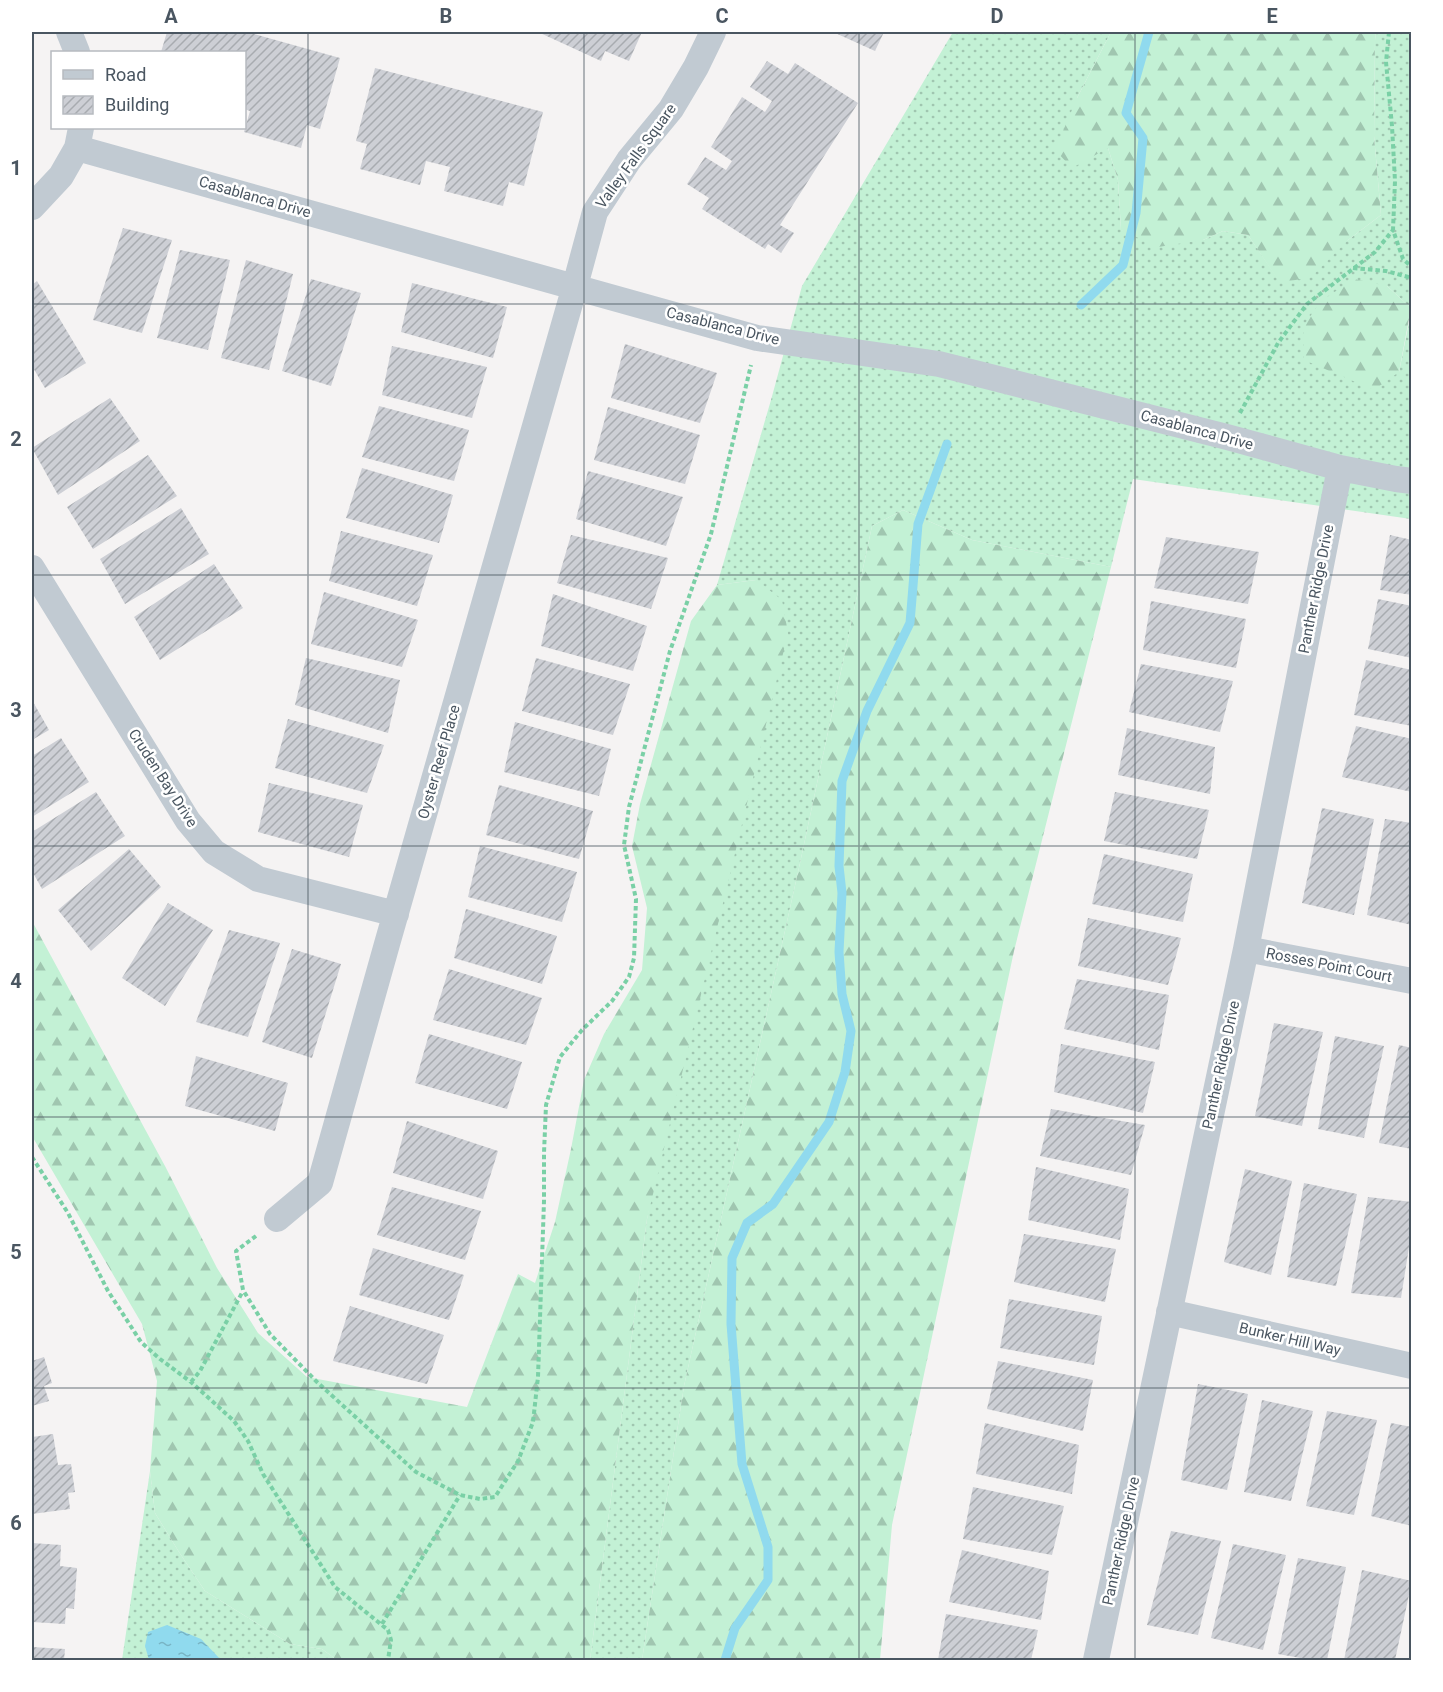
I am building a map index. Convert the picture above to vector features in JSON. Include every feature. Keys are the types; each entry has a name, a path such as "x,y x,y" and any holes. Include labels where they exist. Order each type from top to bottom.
{"street":[{"path":"69,32 77,51"},
{"name":"Valley Falls Square","path":"575,286 595,212 629,160 671,109 696,67 713,32"},
{"path":"32,207 61,176 79,138"},
{"name":"Casablanca Drive","path":"79,138 757,338 939,364 1340,468 1412,481"},
{"name":"Oyster Reef Place","path":"277,1219 321,1183 575,286"},
{"name":"Panther Ridge Drive","path":"1096,1660 1246,949 1340,468"},
{"name":"Cruden Bay Drive","path":"32,568 188,821 214,852 258,879 396,914"},
{"name":"Rosses Point Court","path":"1246,949 1412,981"},
{"name":"Bunker Hill Way","path":"1169,1312 1412,1366"}],"path":[{"path":"1389,32 1386,62 1395,182 1393,230 1403,259 1412,267"},
{"path":"1227,437 1278,343 1307,304 1374,252 1393,230"},
{"path":"1352,268 1386,271 1412,278"},
{"path":"277,1219 236,1251 243,1290 270,1334 317,1382 416,1472 459,1495 480,1499 495,1497 518,1461 533,1422 538,1377 546,1105 560,1057 582,1030 612,1001 629,977 634,958 636,899 624,845 629,807 670,651 711,534 757,338"},
{"path":"32,1157 68,1213 108,1291 141,1342 191,1382 234,1421 248,1442 263,1474 336,1587 388,1630 391,1640 388,1660"},
{"path":"191,1382 200,1371 243,1290"},
{"path":"382,1624 459,1495"}],"green space":[{"path":"953,32 1111,32 1077,98 1108,148 1118,180 1121,230 1203,240 1223,231 1248,235 1280,282 1348,240 1381,215 1374,136 1376,32 1411,32 1411,308 1387,286 1399,372 1411,312 1411,519 1133,479 1111,567 972,540 903,510 872,526 684,1386 642,1660 590,1660 647,1219 756,580 717,585 802,286"},
{"path":"1111,32 1376,32 1374,136 1381,215 1348,240 1311,277 1280,283 1248,235 1223,231 1203,240 1158,247 1121,230 1118,180 1108,148 1072,168 1055,150 1077,98"},
{"path":"1354,279 1387,286 1411,308 1399,372 1374,390 1304,360 1304,325 1321,301"},
{"path":"903,510 972,540 1111,567 1014,951 892,1525 880,1660 642,1660 684,1386 872,526"},
{"path":"756,580 782,600 788,633 647,1219 590,1660 337,1660 322,1649 290,1644 205,1591 155,1513 150,1471 157,1381 142,1324 32,1136 32,921 165,1166 217,1268 258,1333 307,1377 467,1407 518,1274 535,1283 555,1222 584,1080 604,1034 642,970 647,908 632,846 640,804 691,621 717,585"},
{"path":"150,1471 155,1513 205,1591 290,1644 322,1649 337,1660 122,1660"}],"water":[{"path":"167,1625 201,1639 221,1660 149,1660 145,1646 148,1632"}],"building":[{"path":"167,32 247,32 340,58 320,129 307,125 301,148 244,132 250,111 246,110 246,51 161,51"},
{"path":"538,32 642,32 629,61 605,51 601,61"},
{"path":"833,32 884,32 875,51"},
{"path":"767,61 788,74 795,63 858,103 780,225 794,233 781,253 768,244 765,249 702,209 709,198 687,184 705,157 726,170 732,161 711,147 742,97 765,112 772,101 750,87"},
{"path":"375,68 543,112 524,186 509,182 503,206 444,191 450,167 426,161 420,185 360,169 367,144 356,141"},
{"path":"123,228 172,240 142,333 93,320"},
{"path":"180,250 230,260 208,350 157,338"},
{"path":"246,260 293,274 269,370 221,358"},
{"path":"311,279 361,293 331,386 282,371"},
{"path":"37,281 86,363 45,388 32,366 32,285"},
{"path":"412,283 507,307 493,358 401,332"},
{"path":"625,344 717,373 700,423 611,398"},
{"path":"392,346 487,367 472,418 382,395"},
{"path":"110,398 140,441 58,495 32,448"},
{"path":"379,406 469,430 454,481 362,457"},
{"path":"608,407 700,435 685,484 594,460"},
{"path":"148,455 177,496 93,549 67,507"},
{"path":"362,468 453,495 439,543 346,518"},
{"path":"588,471 683,497 666,546 576,519"},
{"path":"181,508 209,554 125,604 100,559"},
{"path":"341,531 433,555 417,606 329,581"},
{"path":"571,535 668,558 651,609 557,583"},
{"path":"1390,535 1412,540 1412,595 1380,590"},
{"path":"1166,537 1259,552 1248,604 1154,588"},
{"path":"214,564 243,608 160,660 134,617"},
{"path":"324,592 418,620 402,667 311,644"},
{"path":"553,594 647,626 633,671 541,646"},
{"path":"1378,599 1412,606 1412,658 1368,649"},
{"path":"1151,601 1246,619 1236,668 1143,650"},
{"path":"306,658 400,680 388,733 295,705"},
{"path":"536,658 630,684 613,735 522,711"},
{"path":"1366,660 1412,670 1412,726 1354,715"},
{"path":"1141,664 1233,681 1220,732 1129,712"},
{"path":"32,700 49,730 32,740"},
{"path":"288,719 384,745 367,793 275,768"},
{"path":"515,722 611,749 599,796 504,772"},
{"path":"1356,726 1412,739 1412,792 1342,777"},
{"path":"1127,728 1215,747 1210,794 1118,775"},
{"path":"61,738 89,782 32,817 32,756"},
{"path":"269,783 363,805 349,857 258,832"},
{"path":"499,785 593,811 579,859 486,835"},
{"path":"96,792 125,836 42,889 32,871 32,832"},
{"path":"1115,792 1209,810 1197,859 1104,841"},
{"path":"1322,808 1374,819 1354,915 1302,903"},
{"path":"1385,819 1412,823 1412,925 1367,915"},
{"path":"480,846 577,872 562,922 468,897"},
{"path":"129,849 161,887 91,951 58,910"},
{"path":"1104,854 1193,874 1183,922 1092,904"},
{"path":"168,903 213,930 165,1006 122,978"},
{"path":"466,909 557,936 542,984 454,958"},
{"path":"1088,918 1181,938 1168,985 1078,966"},
{"path":"229,930 280,943 248,1037 196,1022"},
{"path":"292,949 341,964 312,1058 262,1042"},
{"path":"449,969 542,998 526,1045 433,1020"},
{"path":"1077,979 1169,995 1159,1050 1064,1029"},
{"path":"1274,1023 1323,1032 1302,1126 1255,1116"},
{"path":"429,1034 522,1062 507,1109 415,1083"},
{"path":"1335,1036 1384,1046 1364,1138 1318,1129"},
{"path":"1061,1044 1155,1062 1143,1113 1054,1092"},
{"path":"1399,1045 1412,1048 1412,1149 1379,1143"},
{"path":"196,1056 288,1083 275,1131 185,1106"},
{"path":"1051,1109 1145,1125 1131,1175 1040,1156"},
{"path":"407,1121 498,1151 483,1199 393,1173"},
{"path":"1036,1167 1129,1189 1120,1240 1028,1220"},
{"path":"1245,1169 1292,1181 1271,1275 1224,1262"},
{"path":"1304,1183 1357,1194 1336,1286 1287,1277"},
{"path":"392,1187 481,1211 465,1260 377,1235"},
{"path":"1368,1197 1412,1202 1412,1228 1401,1298 1351,1293"},
{"path":"1024,1234 1116,1249 1105,1302 1014,1282"},
{"path":"373,1248 464,1275 449,1320 359,1295"},
{"path":"1009,1299 1102,1316 1094,1365 1000,1348"},
{"path":"350,1306 444,1335 427,1384 333,1361"},
{"path":"44,1357 52,1383 44,1386 49,1401 32,1406 32,1361"},
{"path":"998,1361 1093,1380 1083,1431 987,1409"},
{"path":"1198,1384 1248,1394 1227,1490 1181,1480"},
{"path":"1262,1400 1313,1411 1291,1501 1244,1492"},
{"path":"1327,1411 1377,1420 1354,1515 1306,1506"},
{"path":"985,1423 1079,1445 1072,1494 976,1474"},
{"path":"1391,1423 1412,1427 1412,1526 1371,1516"},
{"path":"53,1434 58,1465 71,1464 75,1492 68,1493 70,1509 32,1514 32,1437"},
{"path":"973,1487 1064,1506 1052,1555 963,1539"},
{"path":"1171,1531 1221,1541 1198,1635 1147,1625"},
{"path":"32,1543 61,1545 60,1566 77,1568 74,1609 66,1608 65,1624 32,1622"},
{"path":"1233,1544 1286,1555 1263,1650 1211,1638"},
{"path":"962,1550 1049,1571 1041,1620 949,1602"},
{"path":"1298,1558 1346,1567 1327,1660 1312,1660 1278,1654"},
{"path":"1362,1570 1412,1581 1395,1660 1344,1660"},
{"path":"946,1614 1038,1630 1031,1660 938,1660"},
{"path":"32,1647 65,1649 64,1660 32,1660"}],"waterway":[{"path":"1081,305 1123,265 1136,213 1143,138 1126,113 1149,32"},
{"path":"725,1660 735,1628 768,1580 768,1547 742,1464 731,1324 732,1258 747,1223 773,1204 829,1122 845,1072 851,1031 842,994 839,952 842,893 839,866 842,781 867,711 910,623 918,524 947,444"}]}
